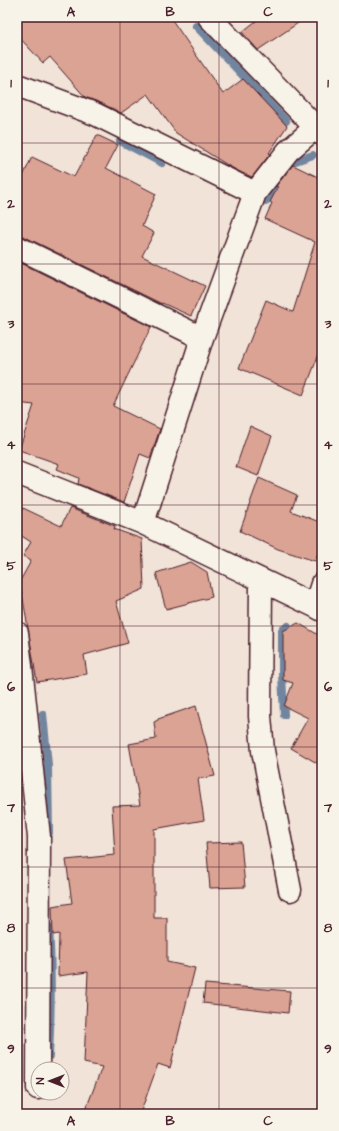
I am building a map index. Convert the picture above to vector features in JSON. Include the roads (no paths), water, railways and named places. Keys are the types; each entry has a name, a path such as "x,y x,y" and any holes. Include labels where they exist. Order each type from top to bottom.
{"street":[{"path":"144,523 202,338 255,192 288,151 320,128 209,17"},
{"path":"17,85 95,114 255,192"},
{"path":"17,247 202,338"},
{"path":"17,473 144,523 318,608 322,584"},
{"path":"261,580 260,716 263,751 290,890"},
{"path":"17,633 22,666 39,837 38,1061"}],"waterway":[{"path":"196,26 286,121"},
{"path":"120,141 162,163"},
{"path":"266,201 287,164 313,155"},
{"path":"284,715 282,630 288,626"},
{"path":"43,714 48,765 49,833"},
{"path":"49,927 51,992 49,1056"}]}
